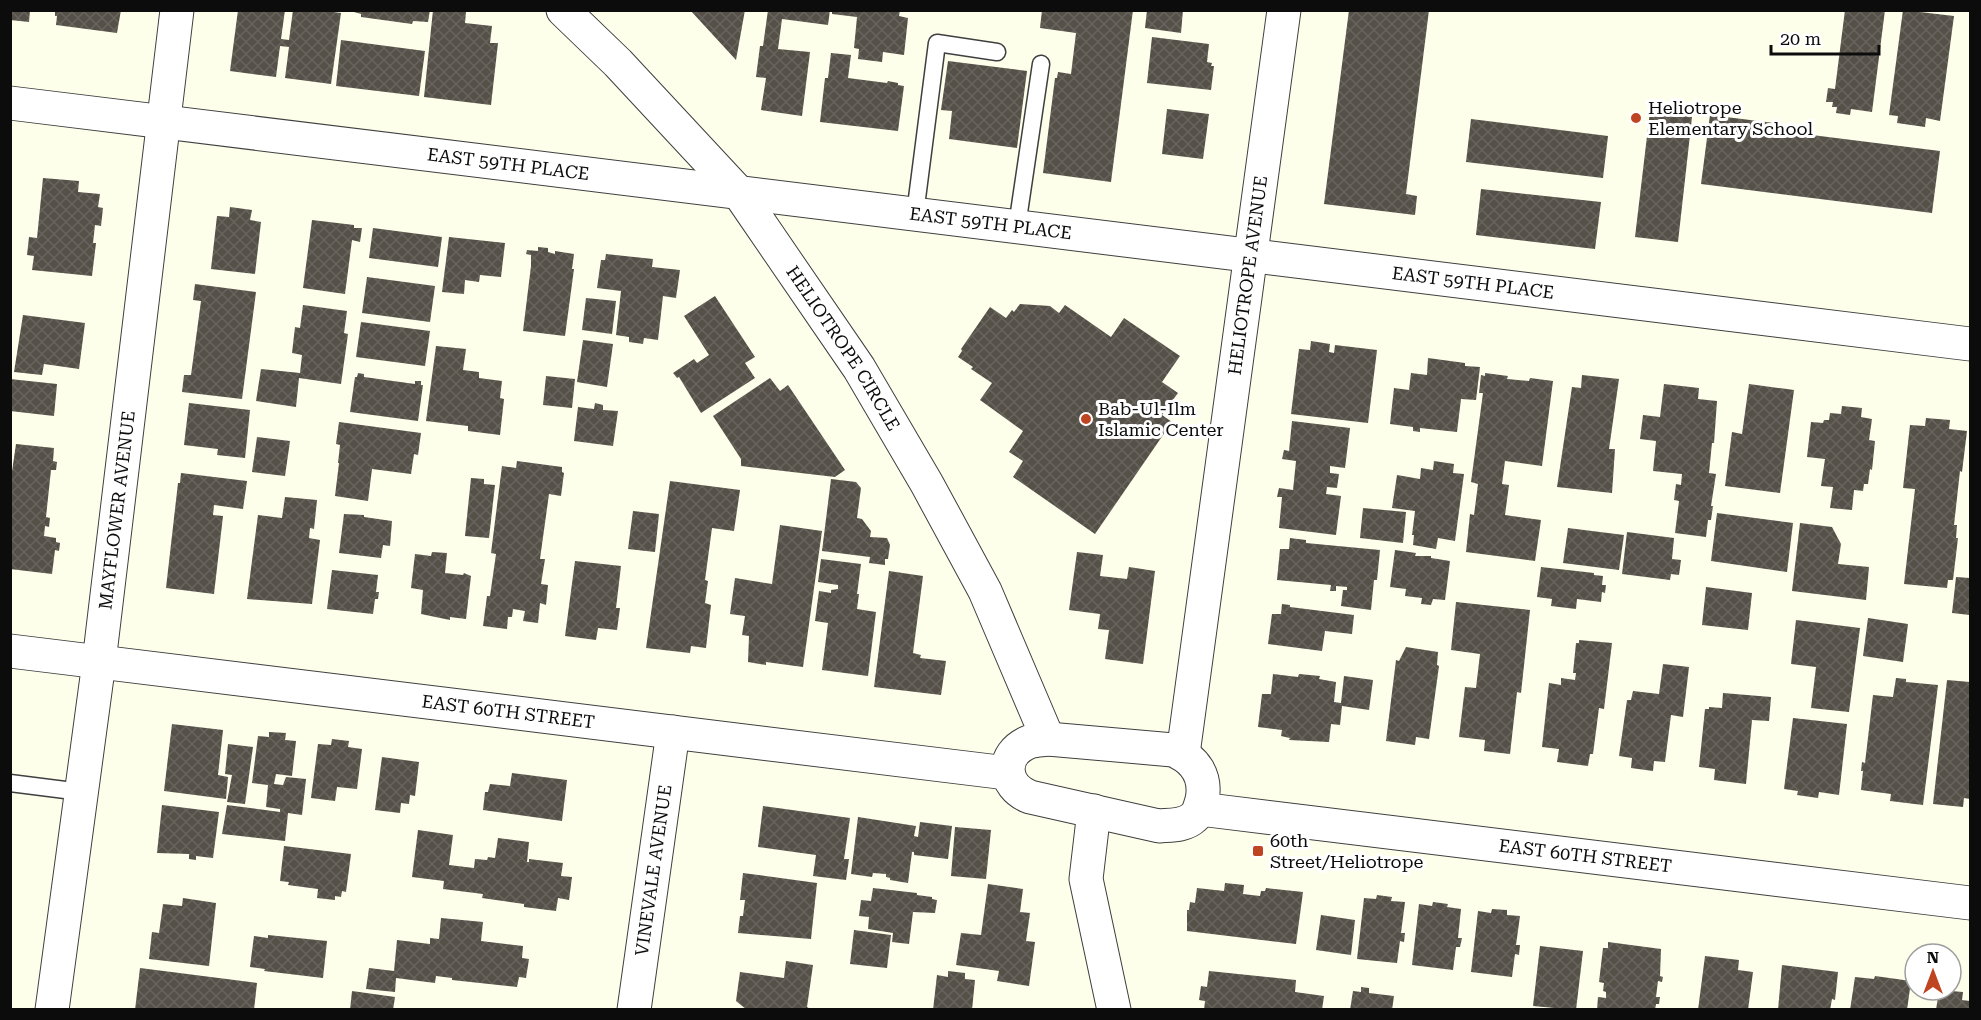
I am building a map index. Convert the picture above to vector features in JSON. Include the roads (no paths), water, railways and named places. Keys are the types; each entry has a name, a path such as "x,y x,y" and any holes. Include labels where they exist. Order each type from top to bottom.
{"street":[{"name":"MAYFLOWER AVENUE","path":"52,1010 99,662 177,10"},
{"name":"HELIOTROPE CIRCLE","path":"563,10 618,63 739,193 859,368 927,484 985,591 1048,739"},
{"name":"HELIOTROPE AVENUE","path":"1183,754 1284,10"},
{"name":"EAST 59TH PLACE","path":"10,103 1971,344"},
{"name":"EAST 60TH STREET","path":"10,651 1007,772"},
{"name":"VINEVALE AVENUE","path":"634,1010 673,732"},
{"path":"1048,739 1173,750 1183,754 1193,761 1201,773 1204,789 1200,809 1193,818 1178,825 1159,826 1030,797 1019,792 1012,785 1007,772 1011,758 1017,750 1028,742 1048,739"},
{"name":"EAST 60TH STREET","path":"1200,809 1971,903"},
{"path":"1094,811 1086,879 1114,1010"}],"lane":[{"path":"915,214 938,43 997,52"},
{"path":"1017,226 1041,64"},
{"path":"10,783 81,792"}],"place":[{"name":"Heliotrope Elementary School","path":"1636,118"},
{"name":"Bab-Ul-Ilm Islamic Center","path":"1086,419"},
{"name":"60th Street/Heliotrope","path":"1258,851"}]}
